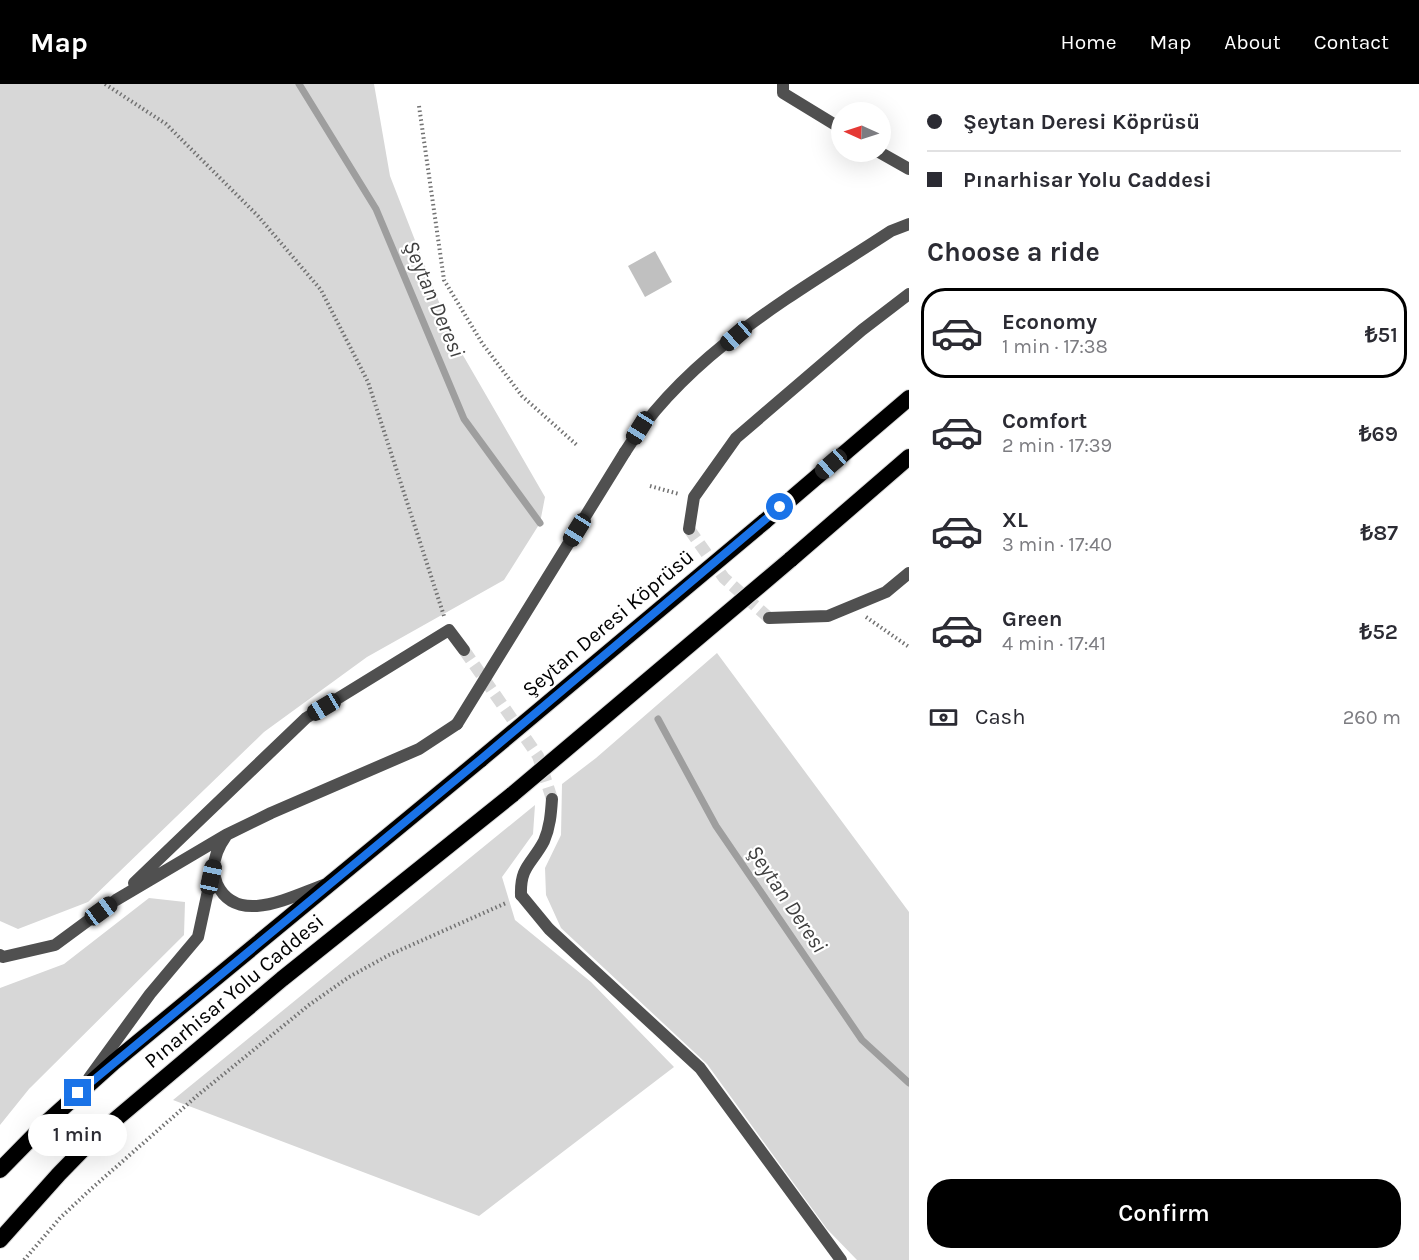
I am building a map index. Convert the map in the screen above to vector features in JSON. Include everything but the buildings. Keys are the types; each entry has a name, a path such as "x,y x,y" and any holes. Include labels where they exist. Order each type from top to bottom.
{"highway":[{"name":"Şeytan Deresi Köprüsü","path":"481,759 909,398"},
{"name":"Pınarhisar Yolu Caddesi","path":"0,1240 59,1174 98,1135 282,979 513,794 909,457"},
{"name":"Pınarhisar Yolu Caddesi","path":"0,1170 78,1093 481,759"}],"street":[{"path":"783,84 783,93 831,122"},
{"path":"891,159 909,169"},
{"path":"0,955 3,957 55,945 116,900 226,835 271,813 419,750 457,724 640,428 685,380 753,321 891,231 909,224"},
{"path":"689,529 694,497 736,438 862,330 909,294"},
{"path":"769,618 828,616 886,592 909,573"},
{"path":"116,900 306,718 449,630 464,650"},
{"path":"552,799 551,820 544,840 520,879 520,895 549,929 700,1068 841,1260"},
{"path":"78,1093 150,994 198,937 218,848 226,835"},
{"path":"214,863 215,879 222,894 236,905 260,907 332,883"}],"path":[{"path":"105,84 165,124 258,216 321,290 368,382 449,630"},
{"path":"419,106 444,280 482,343 522,396 578,446"},
{"path":"650,486 694,497"},
{"path":"850,607 909,647"},
{"path":"24,1260 60,1218 91,1189 198,1095 309,1005 349,977 389,955 472,919 520,895"}],"shaded area":[{"path":"0,84 374,84 390,176 453,338 545,497 540,523 504,580 367,657 264,732 88,902 18,929 0,921"},
{"path":"717,653 909,912 909,1260 857,1260 827,1229 707,1064 561,928 546,895 545,868 561,835 562,784 596,758"},
{"path":"535,805 533,834 502,877 515,920 591,982 674,1067 479,1216 173,1100"},
{"path":"149,898 185,902 184,935 29,1089 0,1125 0,988 64,964"}],"waterway":[{"name":"Şeytan Deresi","path":"299,84 376,209 464,419 540,523"},
{"name":"Şeytan Deresi","path":"658,719 716,826 862,1040 909,1083"}],"tunnel":[{"path":"689,529 724,578 769,618"},
{"path":"464,650 538,756 552,799"}],"route":[{"path":"78,1093 481,759 780,507"}]}
